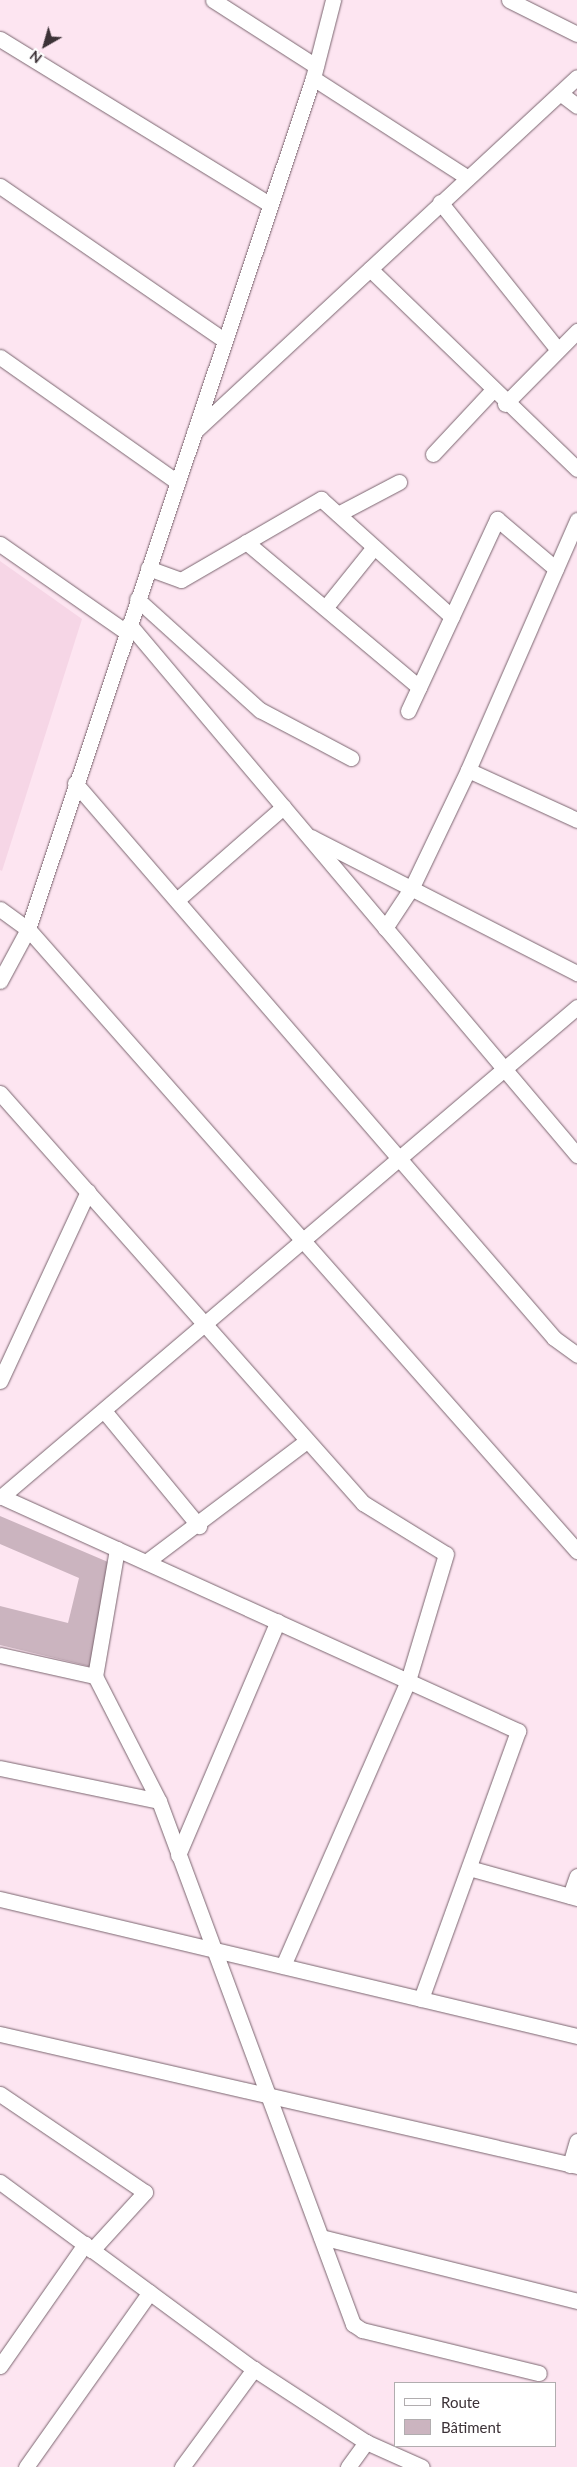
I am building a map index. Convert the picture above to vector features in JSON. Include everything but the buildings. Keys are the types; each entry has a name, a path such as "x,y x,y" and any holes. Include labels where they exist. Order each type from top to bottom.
{"street":[{"path":"213,0 468,178"},
{"path":"0,981 28,929 75,783 314,72 333,0"},
{"path":"509,0 577,34"},
{"path":"0,39 269,204"},
{"path":"193,433 577,77"},
{"path":"560,93 577,106"},
{"path":"0,186 224,340"},
{"path":"440,202 558,350"},
{"path":"370,268 505,404 577,469"},
{"path":"505,404 577,331"},
{"path":"0,357 177,482"},
{"path":"433,454 492,391"},
{"path":"338,514 399,482"},
{"path":"148,568 181,580 321,499 452,616"},
{"path":"408,711 497,519 556,569"},
{"path":"385,928 412,887 468,770 577,520"},
{"path":"246,542 419,687"},
{"path":"0,544 128,628 283,807 577,1155"},
{"path":"325,608 374,547"},
{"path":"137,599 260,710 351,758"},
{"path":"468,770 577,820"},
{"path":"75,783 178,899 554,1338 577,1355"},
{"path":"178,899 283,807"},
{"path":"306,834 577,973"},
{"path":"0,909 28,929 577,1551"},
{"path":"422,1999 518,1732 278,1621 0,1496 105,1412 577,1007"},
{"path":"0,1093 88,1191 306,1442 363,1503 446,1554 408,1681 283,1966"},
{"path":"0,1381 88,1191"},
{"path":"105,1412 199,1526"},
{"path":"146,1562 199,1526 306,1442"},
{"path":"117,1549 95,1676 159,1801 353,2324 362,2330 539,2373"},
{"path":"178,1854 278,1621"},
{"path":"0,1655 95,1676"},
{"path":"0,1768 159,1801"},
{"path":"469,1868 574,1897 577,1876"},
{"path":"0,1899 577,2036"},
{"path":"0,2034 268,2097 574,2165 577,2141"},
{"path":"0,2094 146,2192 88,2247 0,2366"},
{"path":"0,2182 254,2369 366,2442 422,2467"},
{"path":"321,2237 577,2301"},
{"path":"26,2467 150,2292"},
{"path":"182,2467 254,2369"},
{"path":"348,2467 366,2442"}],"shaded area":[{"path":"0,561 82,619 2,871 0,870"}]}
